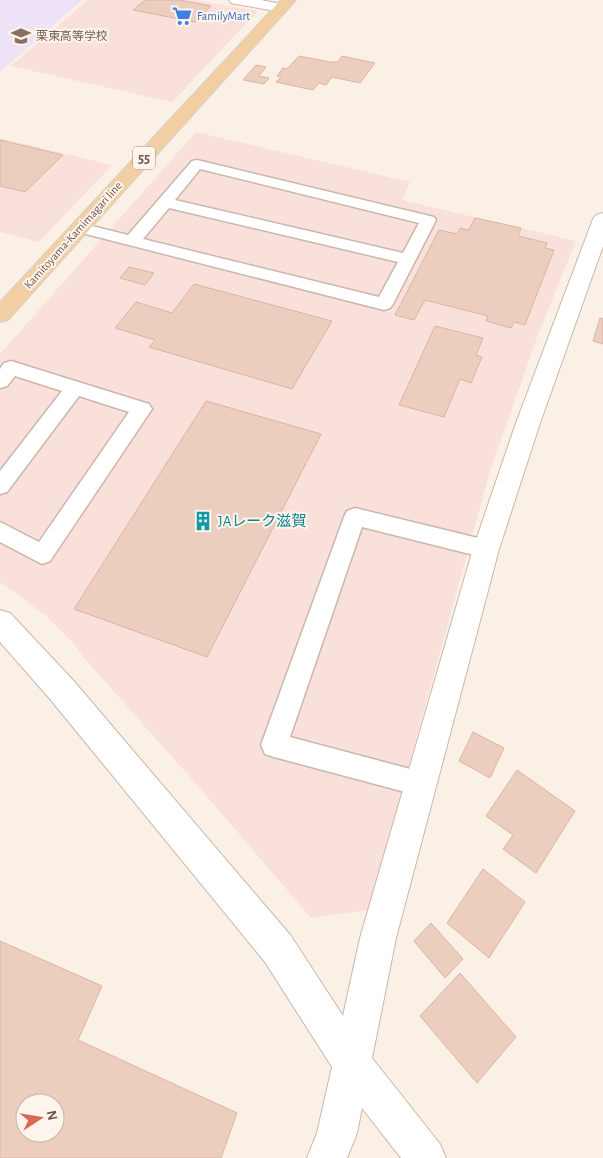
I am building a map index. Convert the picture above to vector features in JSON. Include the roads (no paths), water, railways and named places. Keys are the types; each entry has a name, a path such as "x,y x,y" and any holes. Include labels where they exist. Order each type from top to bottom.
{"main road":[{"name":"Kamitoyama-Kamimagari line","path":"0,316 285,4"}],"street":[{"path":"236,0 285,4"},
{"path":"327,1158 337,1133 378,938 486,550 528,423 603,219"},
{"path":"0,622 61,690 278,949 351,1063 426,1158"}],"lane":[{"path":"80,228 132,241 384,304 428,220 197,164 132,241"},
{"path":"165,202 408,260"},
{"path":"0,381 11,368 142,408 42,555 0,531"},
{"path":"0,486 75,388"},
{"path":"420,783 274,745 355,517 486,550"}],"place":[{"name":"FamilyMart","path":"182,16"},
{"name":"栗東高等学校","path":"21,36"},
{"name":"JAレーク滋賀","path":"203,521"}]}
